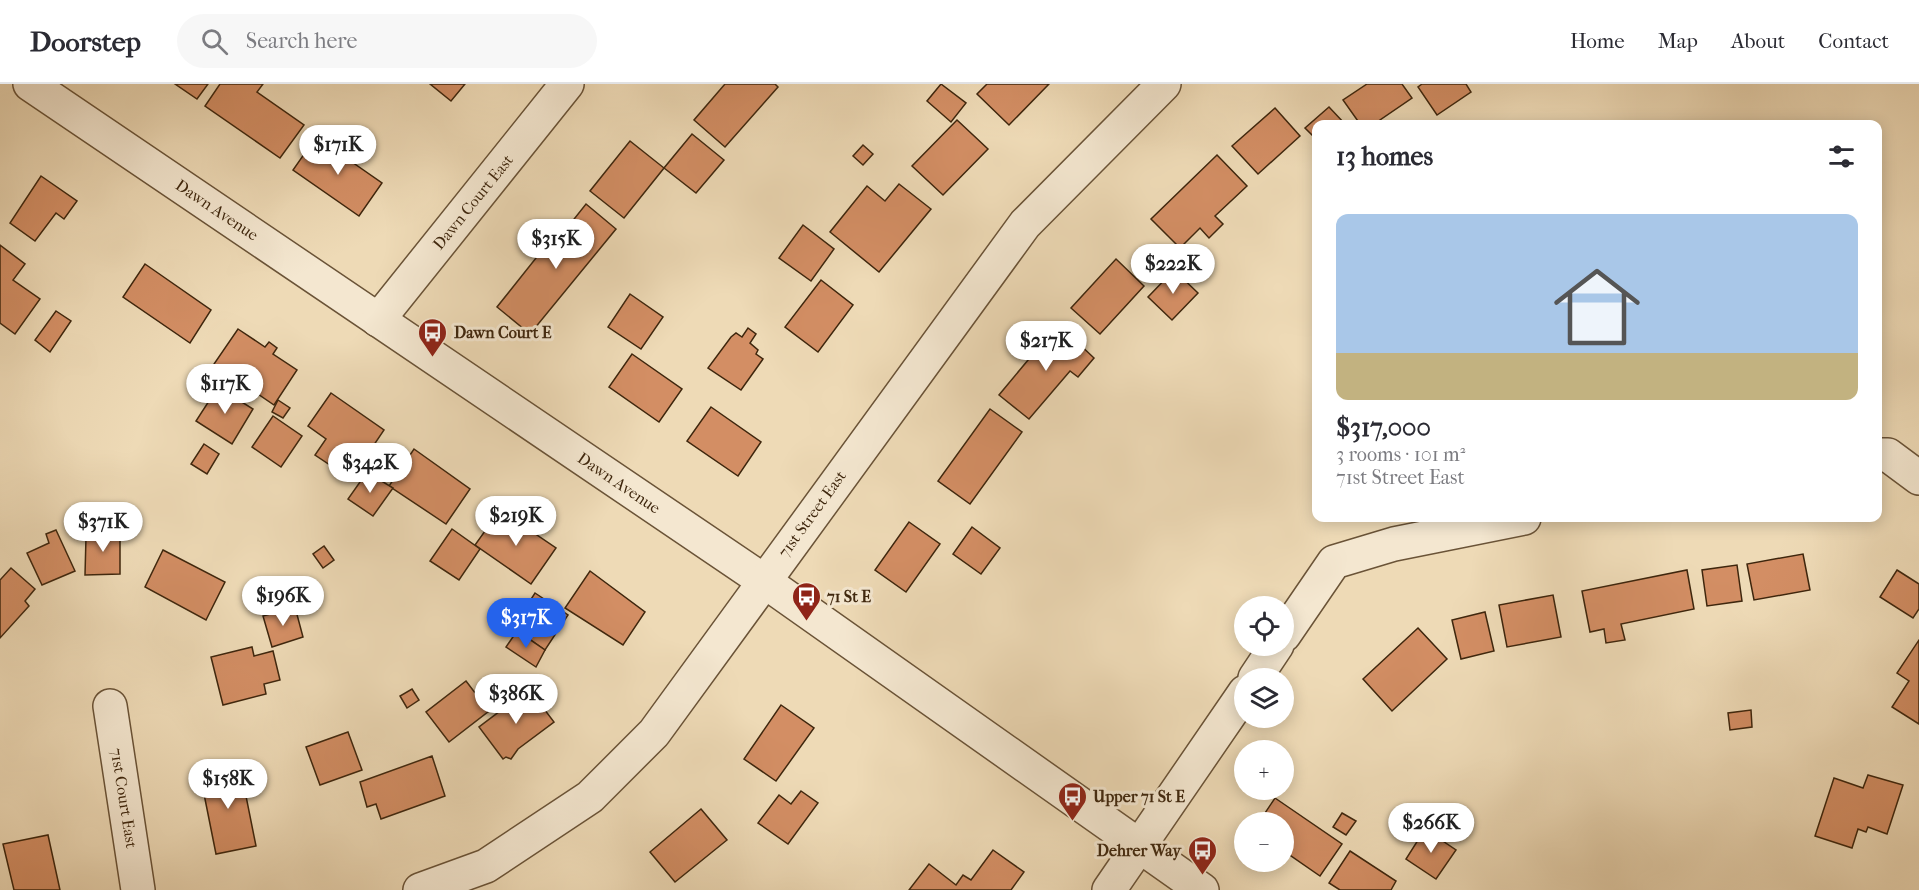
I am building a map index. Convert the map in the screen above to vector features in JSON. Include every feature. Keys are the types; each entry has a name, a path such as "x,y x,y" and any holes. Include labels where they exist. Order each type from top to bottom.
{"street":[{"name":"Dawn Avenue","path":"30,84 764,581 1202,890"},
{"name":"Dawn Court East","path":"378,320 567,84"},
{"name":"71st Street East","path":"420,890 486,866 590,797 654,733 1025,224 1164,84"},
{"path":"1882,455 1888,454 1919,478"},
{"path":"1294,620 1334,562 1394,544 1504,522"},
{"name":"71st Court East","path":"110,706 138,890"},
{"path":"1109,890 1234,708"}],"building":[{"path":"175,84 208,84 197,99"},
{"path":"220,84 263,84 257,92 304,125 280,158 205,106"},
{"path":"430,84 465,84 451,101"},
{"path":"725,84 775,84 778,87 725,147 694,120"},
{"path":"941,84 966,103 951,122 927,101"},
{"path":"987,84 1049,84 1009,125 977,94"},
{"path":"1367,84 1402,84 1412,98 1380,120 1357,120 1343,100"},
{"path":"1422,84 1466,84 1471,92 1437,115 1418,87"},
{"path":"1329,107 1341,120 1314,120"},
{"path":"1275,108 1300,136 1258,174 1232,146"},
{"path":"957,120 988,149 943,195 912,166"},
{"path":"1312,122 1312,135 1305,128"},
{"path":"692,134 724,160 696,193 664,168"},
{"path":"316,137 382,183 359,216 293,170"},
{"path":"630,141 664,168 624,218 590,191"},
{"path":"863,145 873,154 863,165 853,156"},
{"path":"1217,155 1247,186 1215,216 1223,224 1209,238 1200,228 1180,248 1151,219"},
{"path":"41,176 77,201 64,219 56,213 35,241 10,223"},
{"path":"899,184 931,209 879,272 830,232 867,186 885,201"},
{"path":"586,204 616,229 530,334 497,307 540,253 544,257"},
{"path":"803,225 834,249 811,281 779,258"},
{"path":"0,245 25,264 13,280 40,299 15,334 0,323"},
{"path":"1116,259 1144,286 1100,334 1071,308"},
{"path":"145,264 211,310 190,343 123,297"},
{"path":"1174,270 1198,293 1172,320 1148,297"},
{"path":"821,280 853,305 818,352 785,327"},
{"path":"630,294 663,317 641,349 608,327"},
{"path":"56,311 71,321 50,352 35,340"},
{"path":"1058,324 1094,358 1078,377 1070,371 1029,419 999,395"},
{"path":"748,328 756,334 750,343 758,350 756,354 763,359 741,390 708,368 731,337 736,333 742,337"},
{"path":"238,329 265,347 269,342 277,348 273,354 297,370 274,405 214,364"},
{"path":"632,354 682,389 659,422 609,387"},
{"path":"218,387 253,409 232,444 196,421"},
{"path":"331,393 384,430 351,479 315,455 326,439 308,426"},
{"path":"278,400 290,408 283,418 272,412"},
{"path":"711,407 761,442 738,476 687,441"},
{"path":"990,409 1022,432 970,504 938,481"},
{"path":"273,416 302,436 281,467 252,447"},
{"path":"204,444 219,454 207,474 191,464"},
{"path":"414,449 470,489 446,524 389,486"},
{"path":"367,472 393,488 373,516 348,499"},
{"path":"500,510 556,548 531,584 475,545"},
{"path":"909,522 940,544 906,592 875,570"},
{"path":"98,526 112,526 114,537 120,537 120,574 85,575 86,537 98,536"},
{"path":"972,527 1000,548 981,574 953,554"},
{"path":"452,529 480,549 459,580 430,561"},
{"path":"56,530 75,571 42,585 27,553 49,543 46,534"},
{"path":"324,546 334,560 323,568 313,554"},
{"path":"163,550 225,582 206,620 145,587"},
{"path":"1803,554 1810,590 1754,600 1747,564"},
{"path":"1737,565 1742,601 1707,606 1702,570"},
{"path":"11,568 35,589 25,601 29,606 0,638 0,580"},
{"path":"1687,570 1694,609 1621,624 1625,640 1606,643 1604,629 1590,632 1582,591"},
{"path":"1897,570 1919,584 1919,609 1913,618 1880,597"},
{"path":"590,571 645,612 623,645 565,608"},
{"path":"535,593 568,615 545,650 513,627"},
{"path":"1553,595 1561,637 1507,647 1499,605"},
{"path":"295,607 303,637 272,647 263,616"},
{"path":"1485,612 1494,651 1461,659 1452,620"},
{"path":"1418,628 1447,659 1392,711 1363,679"},
{"path":"517,631 545,650 536,667 506,647"},
{"path":"1919,640 1919,724 1892,707 1909,681 1897,673"},
{"path":"252,647 254,656 273,651 280,680 264,684 266,694 223,705 211,657"},
{"path":"466,681 489,711 449,742 426,712"},
{"path":"412,689 419,700 407,708 400,696"},
{"path":"529,689 554,722 518,749 511,759 506,757 503,759 479,727"},
{"path":"781,705 814,728 776,781 744,759"},
{"path":"1751,710 1752,727 1730,730 1728,713"},
{"path":"348,732 362,770 320,785 306,747"},
{"path":"432,756 445,796 381,819 376,804 367,807 360,782"},
{"path":"240,766 256,846 216,854 200,774"},
{"path":"1868,775 1903,785 1887,834 1868,827 1866,832 1858,829 1852,848 1815,836 1834,778 1863,788"},
{"path":"801,791 818,803 788,844 758,823 779,795 791,804"},
{"path":"1274,800 1278,800 1342,844 1320,876 1294,858 1294,812 1266,812"},
{"path":"701,809 727,840 675,882 650,852"},
{"path":"1342,813 1356,821 1346,835 1333,827"},
{"path":"1425,829 1456,850 1436,879 1406,859"},
{"path":"48,835 60,890 14,890 3,844"},
{"path":"993,850 1024,872 1011,890 909,890 929,864 956,885 963,875 971,880"},
{"path":"1350,851 1396,881 1391,890 1340,890 1329,883"}],"place":[{"name":"Dawn Court E","path":"433,358"},
{"name":"71 St E","path":"806,622"},
{"name":"Upper 71 St E","path":"1072,822"},
{"name":"Dehrer Way","path":"1202,876"}]}
